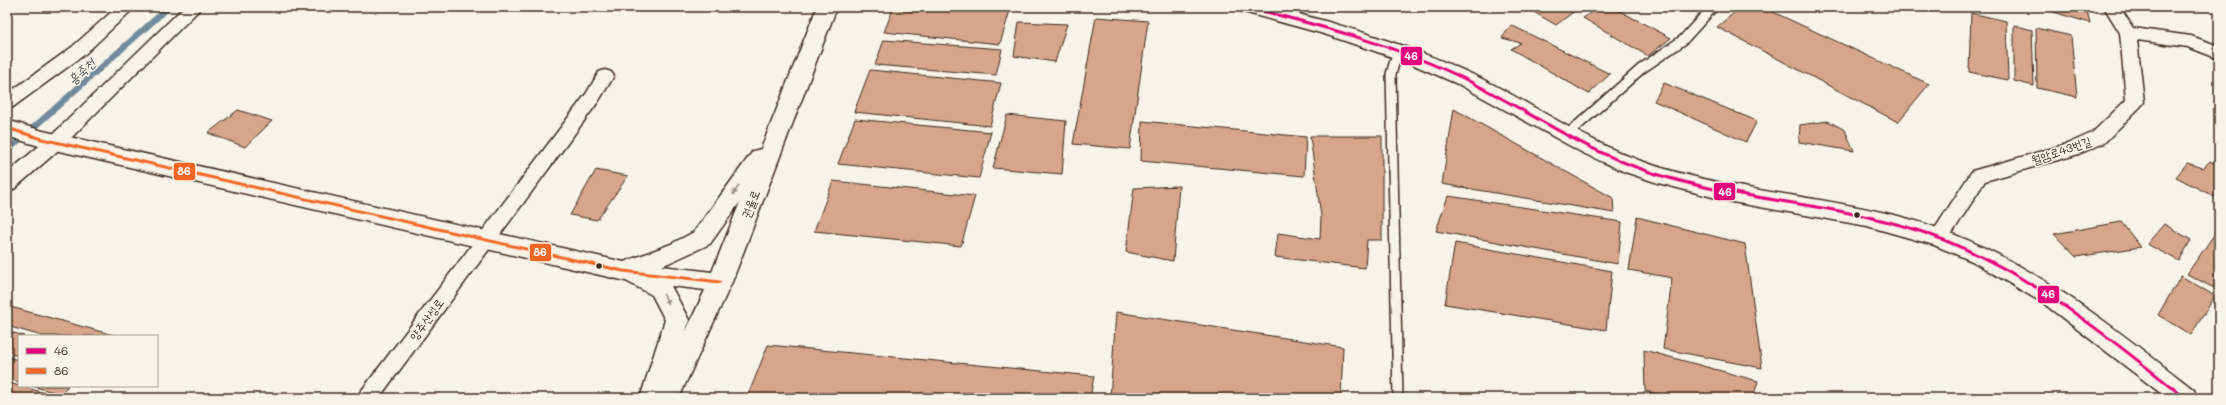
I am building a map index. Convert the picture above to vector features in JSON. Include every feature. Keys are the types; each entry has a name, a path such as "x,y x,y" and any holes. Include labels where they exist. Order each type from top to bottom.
{"street":[{"path":"7,102 78,51 127,7"},
{"path":"7,184 49,140 194,7"},
{"path":"1247,7 1272,10 1398,51 1468,80 1631,166 1696,187 1770,201 1856,214 1903,226 1939,238 2014,271 2046,291 2086,319 2185,398"},
{"name":"월암로43번길","path":"1939,238 1979,176 2073,149 2098,138 2135,102 2128,33 2112,7"},
{"name":"권율로","path":"667,398 720,282 827,9"},
{"path":"2128,33 2191,42 2219,54"},
{"name":"양주산성로","path":"367,398 484,239 592,98 605,76"},
{"path":"7,128 49,140 623,271 720,282"},
{"path":"623,271 680,250 702,238 777,137"},
{"path":"623,271 660,288 677,320 652,398"}],"lane":[{"path":"1568,134 1641,69 1683,40 1713,7"},
{"path":"1398,51 1391,74 1398,398"}],"building":[{"path":"894,7 1011,7 1000,44 884,32"},
{"path":"1525,7 1580,7 1556,25"},
{"path":"1599,7 1612,7 1671,38 1648,56 1583,18"},
{"path":"1741,7 1762,7 1929,84 1898,122 1717,27"},
{"path":"2037,7 2086,7 2090,23"},
{"path":"1971,13 2006,21 2008,80 1969,72"},
{"path":"1096,17 1148,21 1130,149 1073,144"},
{"path":"1019,22 1067,24 1055,62 1014,56"},
{"path":"1511,25 1610,74 1589,94 1511,49 1521,43 1502,38"},
{"path":"2014,25 2032,30 2034,86 2014,81"},
{"path":"2036,28 2071,36 2077,97 2037,88"},
{"path":"884,40 1002,49 996,75 875,65"},
{"path":"870,70 1001,83 990,126 854,112"},
{"path":"1664,83 1757,121 1746,142 1654,101"},
{"path":"1454,109 1613,198 1614,213 1442,184"},
{"path":"238,110 272,121 245,147 208,133"},
{"path":"1007,115 1066,121 1062,174 993,168"},
{"path":"855,119 991,132 979,178 838,164"},
{"path":"1142,121 1306,137 1304,176 1141,161"},
{"path":"1828,121 1845,130 1854,151 1799,142 1800,125"},
{"path":"1310,136 1382,136 1382,240 1367,240 1365,268 1275,257 1278,233 1320,239 1321,216"},
{"path":"2210,161 2219,166 2219,199 2176,177 2187,163 2203,168"},
{"path":"596,170 628,176 597,220 570,215"},
{"path":"833,181 975,196 961,246 814,231"},
{"path":"1179,186 1173,261 1126,252 1134,188"},
{"path":"1448,196 1622,222 1618,264 1436,231"},
{"path":"1637,217 1745,244 1762,368 1663,349 1672,278 1629,270"},
{"path":"2121,222 2141,247 2076,257 2054,234"},
{"path":"2164,224 2191,240 2179,261 2147,244"},
{"path":"2216,232 2219,234 2219,281 2214,288 2187,274"},
{"path":"1455,243 1612,271 1606,330 1445,304"},
{"path":"2181,276 2215,296 2191,335 2158,315"},
{"path":"7,306 113,335 38,335 7,326"},
{"path":"1116,312 1343,347 1341,398 1110,398"},
{"path":"7,331 21,335 18,335 18,356 7,353"},
{"path":"768,345 1094,376 1090,398 747,398"},
{"path":"1644,350 1758,381 1753,398 1677,398 1645,391"},
{"path":"7,357 18,360 18,382 7,379"},
{"path":"7,382 18,386 18,387 57,396 10,398 7,397"},
{"path":"36,387 67,387 60,394"}],"waterway":[{"name":"홍죽천","path":"7,151 169,7"}],"transit line":[{"name":"46","path":"1247,7 1331,29 1414,57 1467,80 1590,147 1633,166 1666,177 1698,186 1732,193 1867,217 1942,238 2017,274 2052,296 2118,345 2185,398"},
{"name":"86","path":"7,128 42,139 623,271 720,282"}]}
